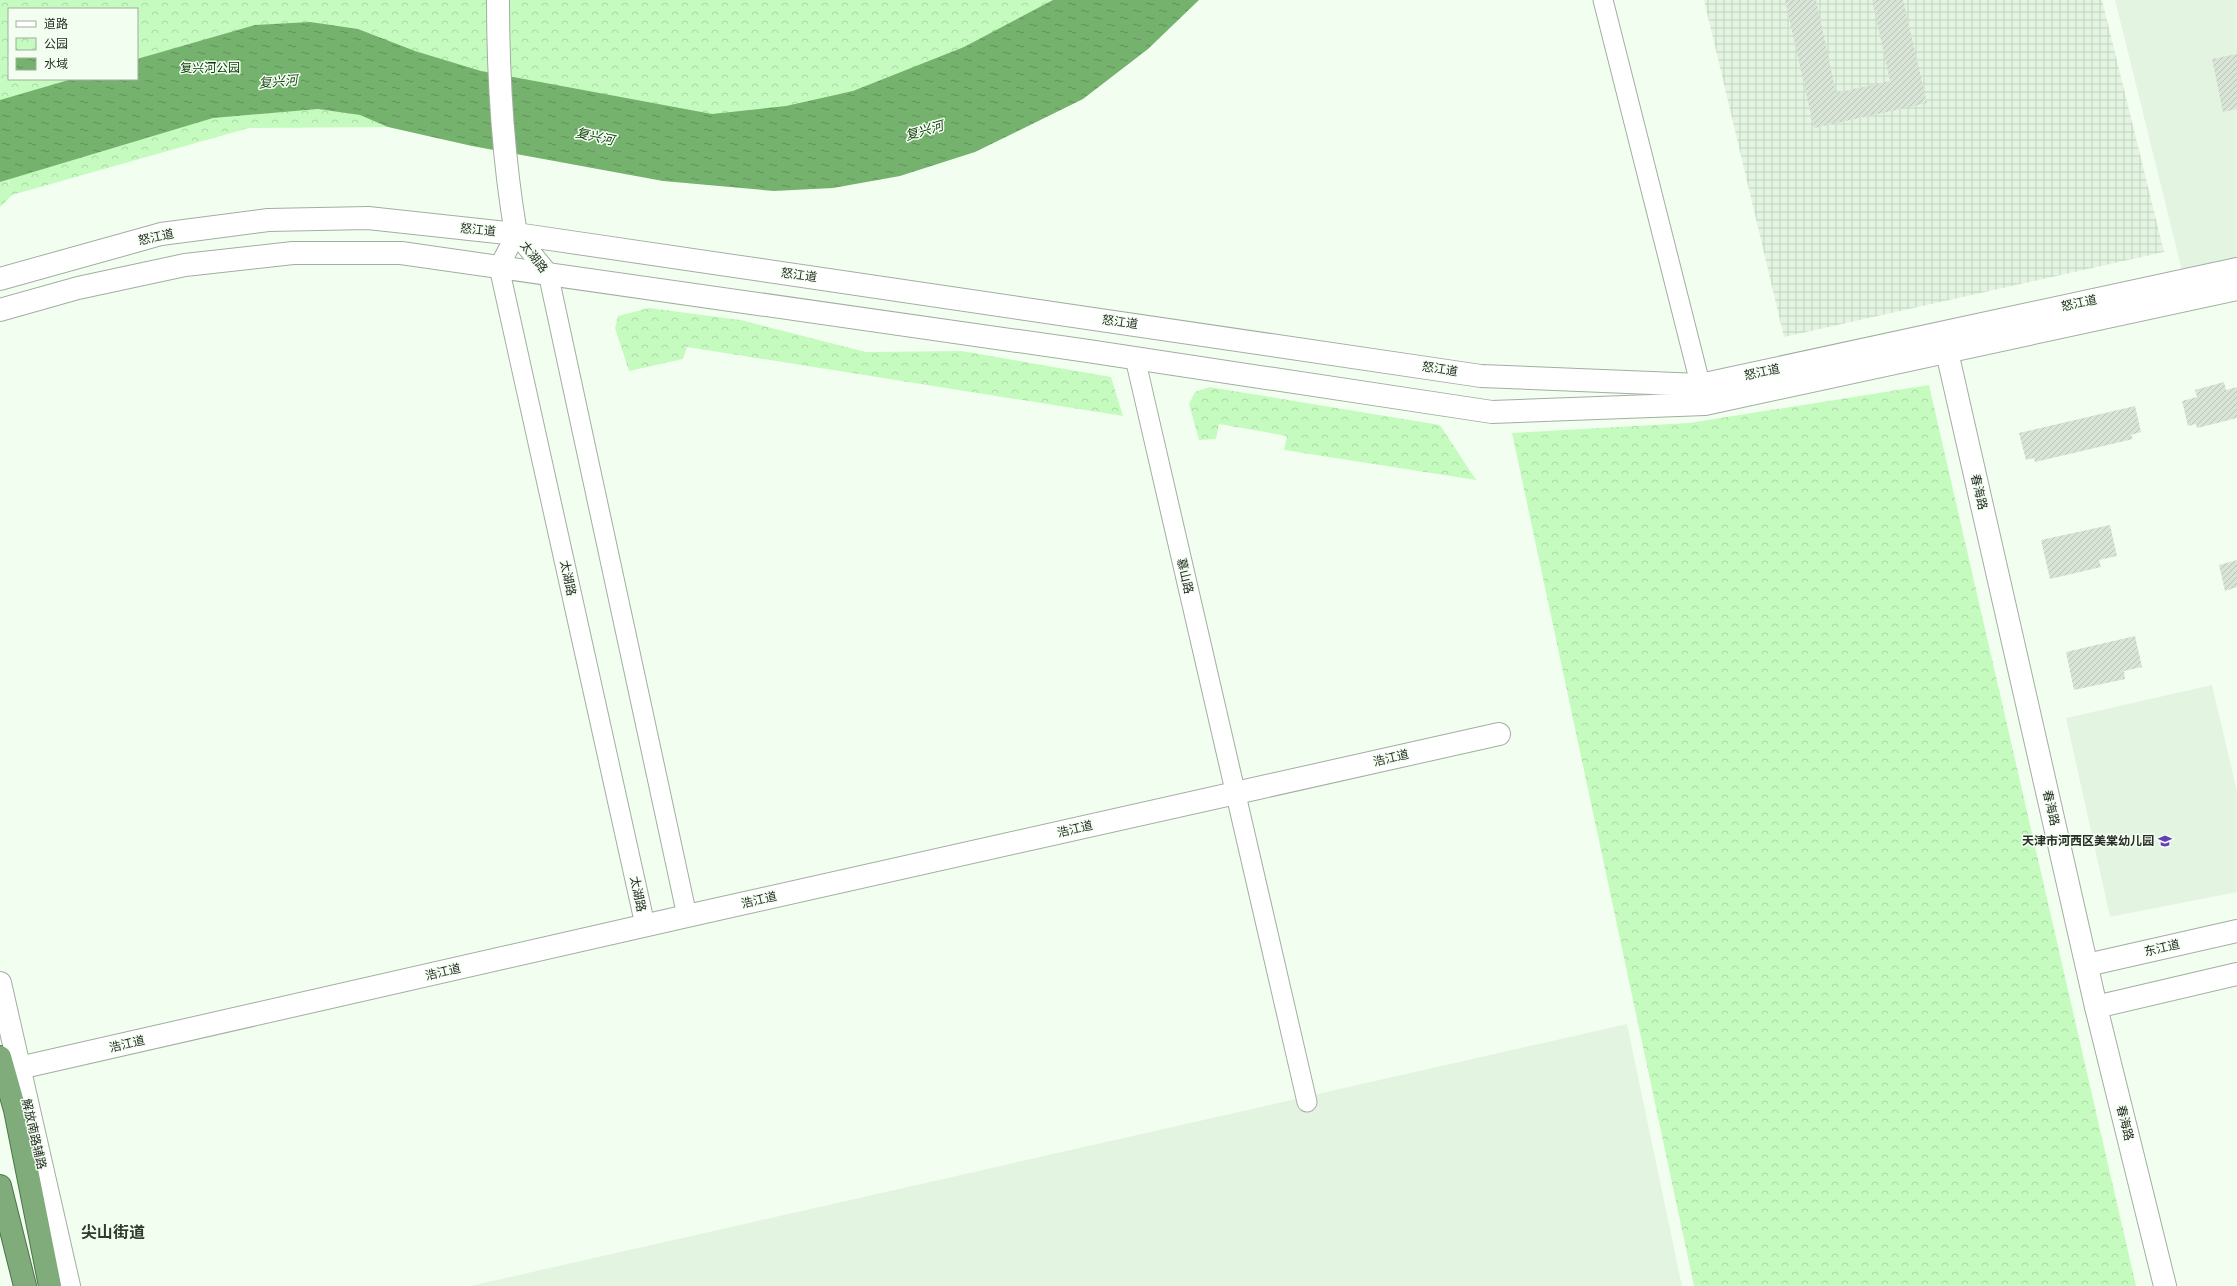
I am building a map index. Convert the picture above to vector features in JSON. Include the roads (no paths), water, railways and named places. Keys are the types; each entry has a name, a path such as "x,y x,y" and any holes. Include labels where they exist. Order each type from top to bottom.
{"highway":[{"path":"8,1066 15,1110 50,1286"},
{"path":"0,1186 25,1286"}],"street":[{"name":"太湖路","path":"498,0 498,47 506,175 516,234 548,273 687,916"},
{"path":"1604,0 1703,395"},
{"name":"怒江道","path":"0,279 161,234 268,220 368,218 516,234 1481,376 1703,395 2237,268"},
{"name":"太湖路","path":"516,234 499,267 645,925"},
{"name":"怒江道","path":"0,310 78,288 185,265 293,253 401,253 1135,358 1492,412 1703,395 1947,352 2237,289"},
{"name":"春海路","path":"1947,352 2096,1007 2164,1286"},
{"name":"慕山路","path":"1135,358 1307,1102"},
{"name":"浩江道","path":"8,1066 1499,734"},
{"name":"东江道","path":"2087,965 2237,931"},
{"path":"2096,1007 2237,974"},
{"name":"解放南路辅路","path":"0,983 8,1066 53,1215 69,1286"},
{"path":"15,1110 53,1215"}],"water":[{"name":"复兴河","path":"1053,0 1199,0 1148,49 1083,99 975,152 900,176 833,188 774,191 663,181 472,146 388,127 360,115 318,109 213,118 0,182 0,100 69,80 138,80 138,59 255,25 310,22 358,29 415,51 481,71 712,114 786,106 853,91 964,47"}],"place":[{"name":"天津市河西区美棠幼儿园","path":"2165,841"}],"district":[{"name":"尖山街道","path":"113,1232"}],"park label":[{"name":"复兴河公园","path":"210,68"}]}
